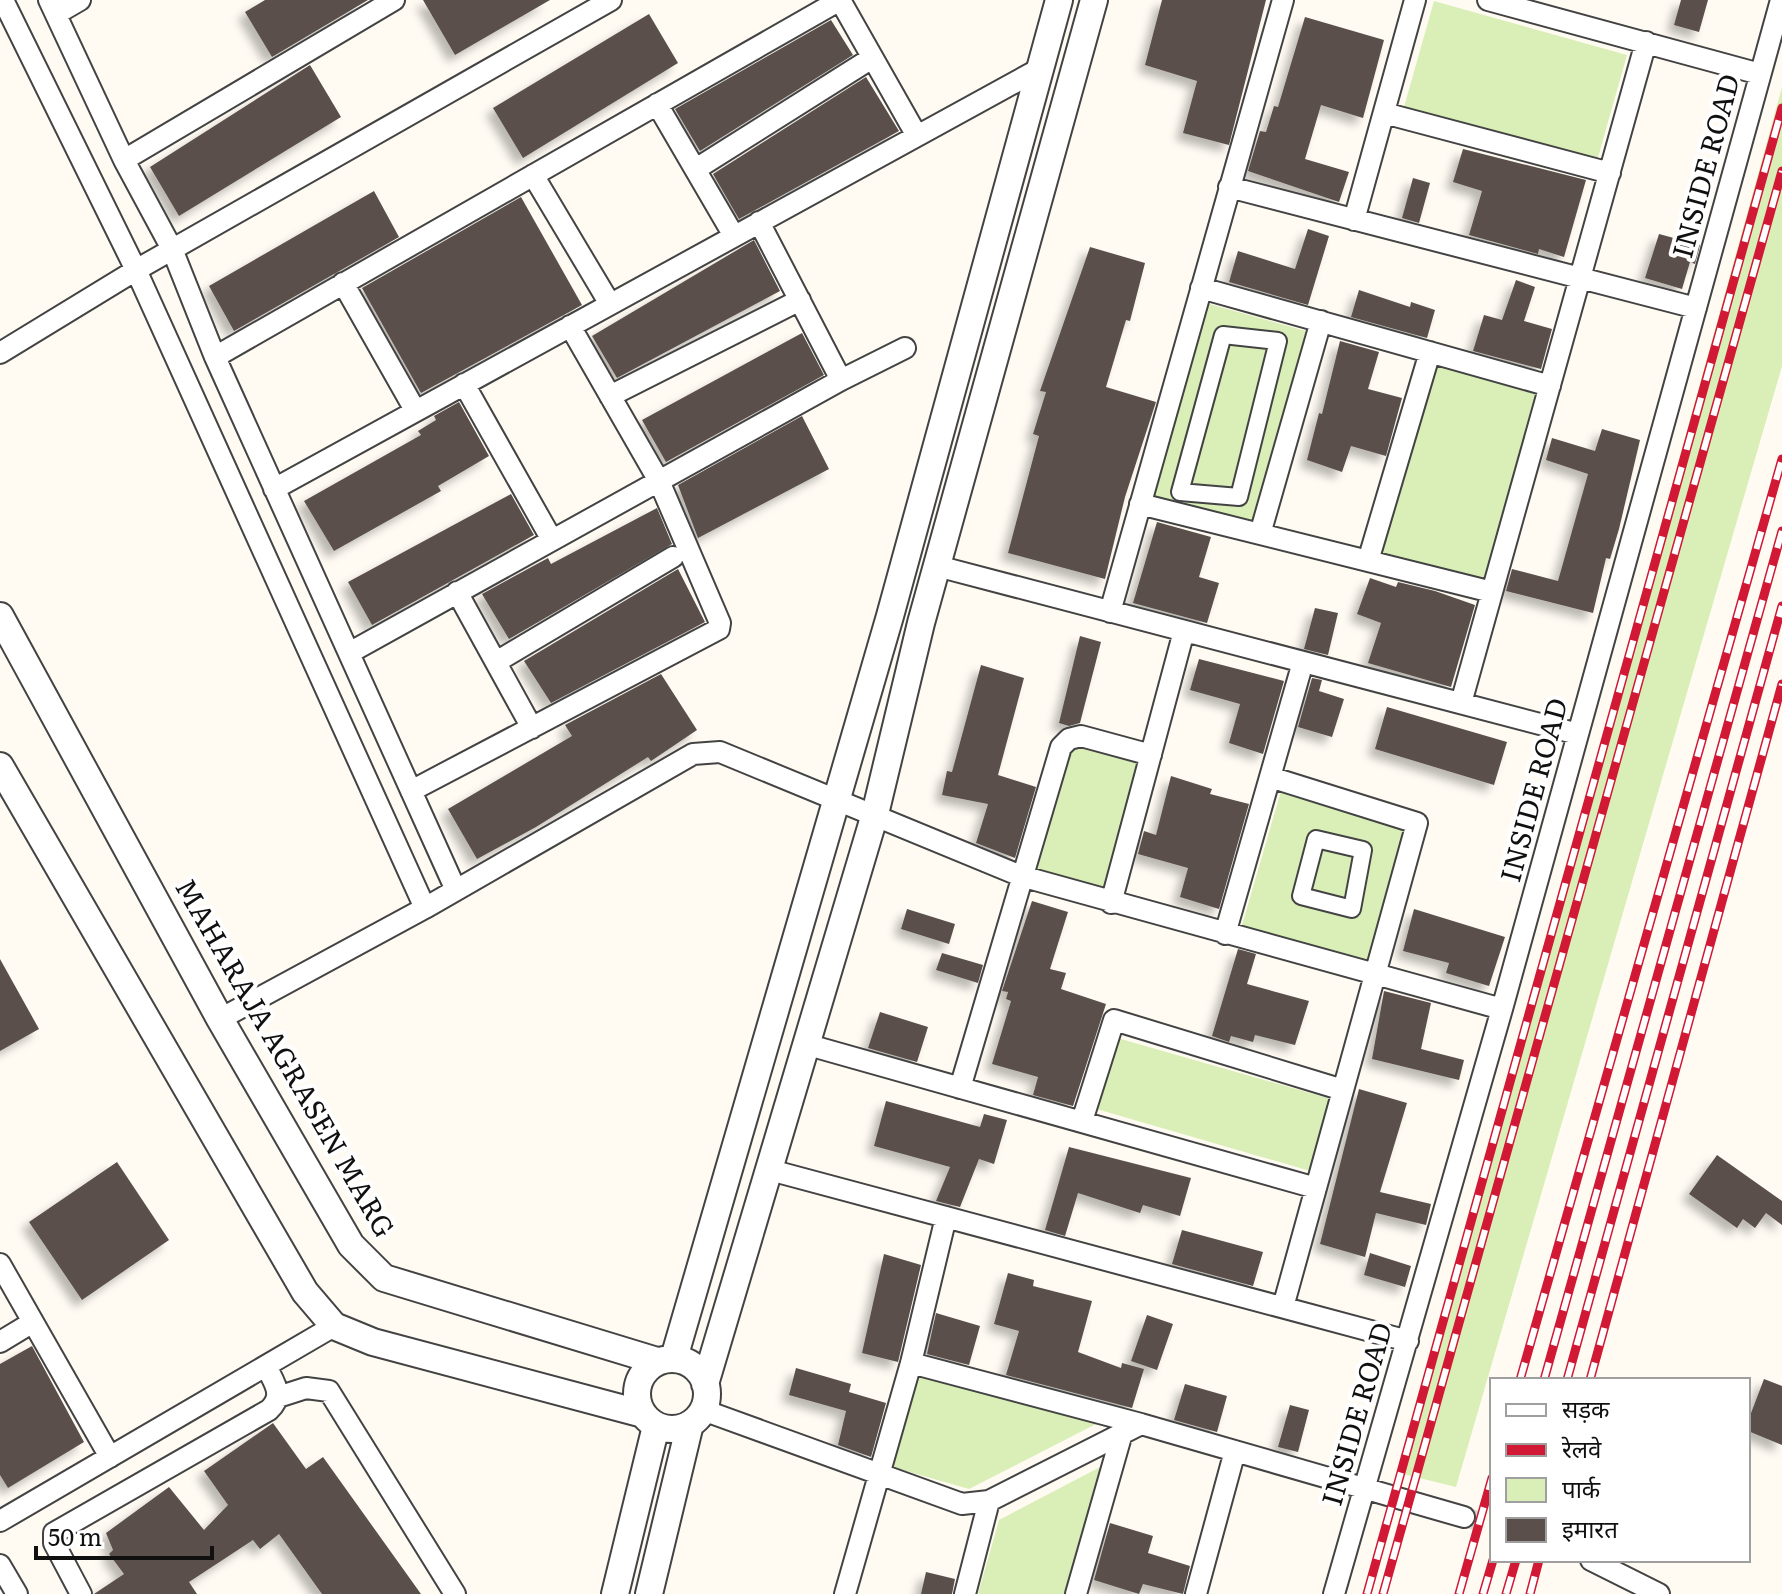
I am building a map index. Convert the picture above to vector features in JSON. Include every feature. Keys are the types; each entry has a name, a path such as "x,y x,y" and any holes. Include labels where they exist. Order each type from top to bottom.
{"street":[{"path":"3,0 136,270 425,908"},
{"path":"80,0 52,7 124,160 172,249 215,357 455,888"},
{"path":"124,160 394,0"},
{"path":"0,353 172,249 611,0"},
{"path":"215,357 840,0 917,136"},
{"path":"615,1594 650,1420 637,1389 641,1378 665,1360 837,801 1059,0"},
{"path":"649,1594 699,1406 875,814 921,623 1094,0"},
{"path":"1110,612 1283,0"},
{"path":"1354,220 1415,0"},
{"path":"1488,0 1760,74"},
{"name":"INSIDE ROAD","path":"1334,1594 1502,1009 1781,0"},
{"path":"1461,703 1646,42"},
{"path":"696,169 872,58"},
{"path":"274,489 1041,68"},
{"path":"657,104 734,236"},
{"path":"1384,113 1610,173"},
{"path":"533,175 610,304"},
{"path":"1229,187 1696,308"},
{"path":"759,222 841,380"},
{"path":"343,283 415,410"},
{"path":"1201,288 1550,386"},
{"path":"610,396 800,300"},
{"path":"1260,534 1321,321"},
{"path":"411,791 719,629 720,623 659,481 570,326"},
{"path":"1223,335 1278,341 1239,497 1180,492 1223,335"},
{"path":"349,653 841,380 905,348"},
{"path":"1368,561 1430,352"},
{"path":"464,384 552,540"},
{"path":"1140,504 1492,592"},
{"path":"496,662 673,557"},
{"path":"937,566 1578,734"},
{"path":"457,592 532,728"},
{"name":"MAHARAJA AGRASEN MARG","path":"0,616 220,1019 351,1245 384,1278 665,1360"},
{"path":"890,616 921,623"},
{"path":"1111,903 1184,631"},
{"path":"1225,934 1303,662"},
{"path":"960,1088 1061,747 1069,739 1081,736 1151,755"},
{"path":"220,1019 425,908 693,754 720,752 1021,876 1502,1009"},
{"path":"0,766 305,1292 334,1326 373,1342 650,1420 670,1429 699,1406"},
{"path":"1270,777 1417,823 1283,1307"},
{"path":"1316,839 1363,850 1352,909 1301,896 1316,839"},
{"path":"1082,1121 1114,1020 1343,1090"},
{"path":"805,1044 1316,1188"},
{"path":"770,1170 1408,1341"},
{"path":"845,1594 911,1363 946,1217"},
{"path":"0,1264 110,1457"},
{"path":"0,1342 33,1322"},
{"path":"0,1521 334,1326"},
{"path":"665,1360 691,1365 699,1406"},
{"path":"911,1363 1141,1424 1464,1517"},
{"path":"266,1366 278,1397"},
{"path":"81,1594 54,1543 54,1533 269,1410 278,1397 306,1388 329,1391 455,1594"},
{"path":"699,1406 879,1476 962,1504 989,1501 1141,1424"},
{"path":"1076,1594 1122,1433"},
{"path":"1196,1594 1235,1451"},
{"path":"965,1594 989,1501"},
{"path":"1595,1562 1659,1594"},
{"path":"0,1565 17,1594"}],"green space":[{"path":"1434,1 1627,55 1597,161 1404,107"},
{"path":"1782,87 1782,366 1456,1487 1399,1473"},
{"path":"1206,303 1306,331 1252,524 1152,496"},
{"path":"1436,363 1537,391 1484,583 1382,554"},
{"path":"1065,741 1140,763 1104,891 1029,869"},
{"path":"1281,791 1410,828 1371,962 1242,925"},
{"path":"1114,1037 1338,1101 1317,1173 1093,1108"},
{"path":"916,1375 1098,1423 969,1489 892,1467"},
{"path":"1104,1465 1067,1594 978,1594 999,1520"}],"building":[{"path":"265,0 368,0 272,57 245,12"},
{"path":"423,0 550,0 455,55"},
{"path":"1162,0 1266,0 1229,145 1183,133 1197,81 1145,65"},
{"path":"1681,0 1708,0 1699,32 1674,25"},
{"path":"649,14 678,63 523,158 493,108"},
{"path":"1305,17 1384,40 1363,118 1321,105 1305,159 1349,172 1339,202 1248,171 1260,131 1266,132 1274,106 1278,107"},
{"path":"831,20 853,55 700,151 675,109"},
{"path":"310,65 341,117 179,216 150,167"},
{"path":"866,77 899,131 739,219 713,174"},
{"path":"1463,149 1586,180 1564,257 1539,249 1538,254 1469,235 1482,191 1453,182"},
{"path":"1413,178 1430,183 1419,223 1402,218"},
{"path":"374,191 399,237 234,331 209,286"},
{"path":"521,197 582,305 421,393 362,288"},
{"path":"1308,229 1329,236 1308,305 1229,282 1238,251 1295,269"},
{"path":"1659,234 1700,245 1695,264 1690,262 1682,289 1645,278"},
{"path":"754,240 780,291 617,378 592,336"},
{"path":"1090,247 1145,263 1130,321 1126,320 1106,387 1156,402 1125,497 1105,579 1008,553 1039,436 1033,434 1046,392 1040,391"},
{"path":"1516,280 1535,287 1524,321 1552,329 1541,369 1473,351 1484,315 1502,320"},
{"path":"1359,290 1410,307 1411,302 1435,310 1427,338 1351,317"},
{"path":"802,333 824,375 666,462 642,420"},
{"path":"1340,341 1379,352 1368,389 1402,398 1386,456 1351,446 1342,472 1307,460"},
{"path":"459,402 489,456 438,486 441,491 334,551 304,501 421,435 418,431 436,420 434,416"},
{"path":"802,416 829,469 698,538 678,485"},
{"path":"1602,429 1640,440 1619,529 1610,559 1606,558 1593,613 1506,591 1512,569 1558,581 1588,474 1546,460 1552,438 1595,451"},
{"path":"511,494 534,535 372,625 348,582"},
{"path":"657,508 672,544 509,639 482,594 548,558 551,564"},
{"path":"1157,522 1211,537 1199,577 1219,583 1207,623 1133,603"},
{"path":"678,569 705,622 551,703 524,661"},
{"path":"1370,578 1396,587 1398,582 1435,591 1475,605 1451,687 1368,663 1381,623 1357,614"},
{"path":"1315,608 1338,613 1328,655 1304,649"},
{"path":"1080,636 1101,642 1080,723 1069,726 1059,723"},
{"path":"1199,659 1284,681 1263,754 1229,743 1240,704 1190,690"},
{"path":"981,665 1024,678 998,775 1036,787 1015,858 976,843 988,804 942,795 947,771 952,772"},
{"path":"661,674 697,730 651,761 648,757 536,827 477,859 448,809 572,736 565,725"},
{"path":"1312,678 1322,680 1319,691 1344,699 1332,737 1298,727"},
{"path":"1387,707 1507,742 1494,785 1375,749"},
{"path":"1171,776 1212,789 1210,794 1249,804 1219,909 1180,897 1188,868 1138,854 1144,831 1156,835"},
{"path":"1032,901 1068,912 1050,969 1066,973 1061,989 1106,1004 1073,1106 1033,1095 1038,1077 992,1064 1011,1001 1006,999 1008,992 1002,991"},
{"path":"907,909 955,924 949,944 901,929"},
{"path":"1414,909 1505,937 1489,986 1446,973 1449,963 1403,951"},
{"path":"1238,949 1256,954 1247,984 1309,1001 1295,1045 1255,1035 1253,1042 1231,1036 1229,1042 1212,1036"},
{"path":"942,953 983,965 978,983 936,970"},
{"path":"0,959 39,1029 0,1051"},
{"path":"1384,991 1431,1003 1421,1049 1464,1060 1459,1080 1372,1059"},
{"path":"880,1012 928,1027 917,1062 868,1048"},
{"path":"1359,1089 1407,1103 1380,1192 1431,1204 1426,1225 1376,1213 1365,1257 1320,1244"},
{"path":"886,1101 980,1127 984,1114 1007,1120 994,1164 979,1159 960,1207 936,1201 950,1167 874,1146"},
{"path":"1069,1147 1191,1178 1180,1216 1143,1205 1140,1213 1078,1193 1065,1236 1045,1230"},
{"path":"1717,1155 1782,1201 1782,1225 1766,1213 1755,1228 1743,1219 1737,1228 1689,1194"},
{"path":"117,1162 169,1240 82,1300 29,1222"},
{"path":"1182,1230 1263,1252 1253,1286 1172,1264"},
{"path":"1370,1253 1411,1266 1405,1287 1364,1275"},
{"path":"884,1254 921,1265 898,1362 862,1353"},
{"path":"1008,1273 1034,1280 1033,1286 1092,1301 1078,1352 1121,1368 1122,1363 1144,1369 1132,1408 1006,1375 1019,1331 994,1324"},
{"path":"936,1313 980,1326 969,1365 927,1354"},
{"path":"1147,1315 1173,1324 1157,1370 1131,1361"},
{"path":"32,1346 84,1442 8,1488 0,1475 0,1364"},
{"path":"796,1368 851,1384 849,1392 886,1403 871,1457 838,1445 846,1411 789,1395"},
{"path":"1764,1379 1782,1386 1782,1445 1750,1432 1750,1416"},
{"path":"1185,1384 1227,1396 1217,1432 1174,1420"},
{"path":"1290,1405 1309,1410 1298,1452 1278,1447"},
{"path":"273,1423 306,1469 323,1457 421,1594 322,1594 279,1534 260,1549 253,1540 189,1582 197,1594 94,1594 124,1574 109,1554 113,1550 106,1533 169,1487 204,1530 228,1505 204,1471"},
{"path":"1110,1523 1153,1536 1148,1553 1190,1566 1183,1594 1143,1584 1139,1594 1094,1580"},
{"path":"926,1572 955,1579 952,1594 921,1594"}],"tunnel":[{"path":"1464,1517 1490,1524"}],"railway":[{"path":"1367,1594 1782,108"},
{"path":"1383,1594 1782,171"},
{"path":"1521,1378 1782,459"},
{"path":"1545,1378 1782,531"},
{"path":"1568,1378 1782,606"},
{"path":"1591,1378 1782,684"},
{"path":"1459,1594 1490,1485"},
{"path":"1483,1594 1492,1562"},
{"path":"1506,1594 1515,1562"},
{"path":"1530,1594 1538,1562"}]}
